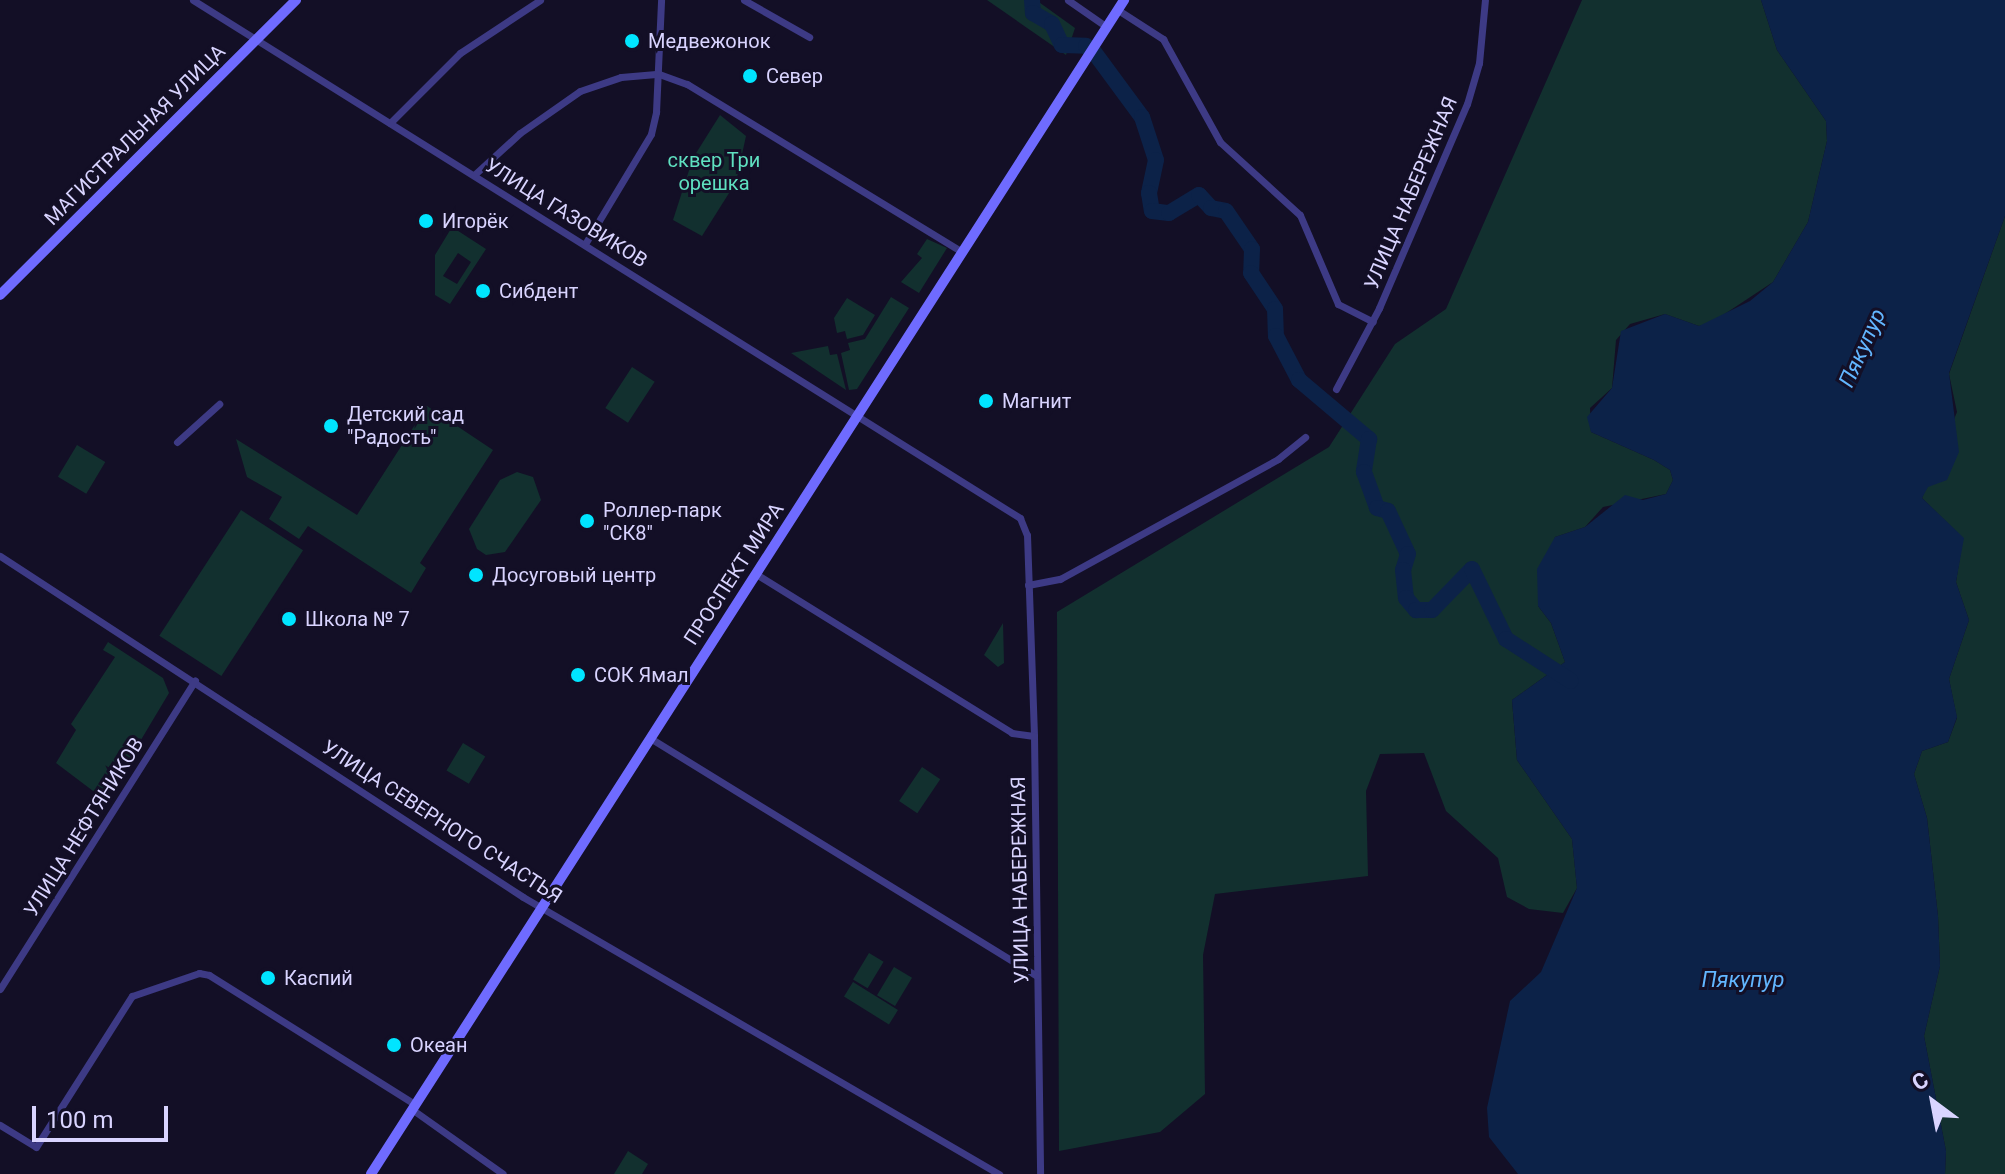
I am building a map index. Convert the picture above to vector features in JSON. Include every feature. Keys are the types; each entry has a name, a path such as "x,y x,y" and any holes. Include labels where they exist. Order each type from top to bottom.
{"main road":[{"name":"МАГИСТРАЛЬНАЯ УЛИЦА","path":"0,295 296,0"},
{"path":"1104,31 1121,5"},
{"name":"ПРОСПЕКТ МИРА","path":"371,1174 1104,31"}],"street":[{"name":"УЛИЦА ГАЗОВИКОВ","path":"193,0 859,414"},
{"path":"390,123 460,53 540,0"},
{"path":"585,244 643,153 656,112 661,0"},
{"path":"744,0 809,37"},
{"path":"1068,0 1104,31"},
{"name":"УЛИЦА НАБЕРЕЖНАЯ","path":"1336,389 1373,322 1467,104 1479,63 1485,0"},
{"path":"1121,5 1163,39 1220,142 1295,208 1334,299 1373,322"},
{"path":"474,175 520,133 580,91 621,77 659,74 687,84 962,252"},
{"path":"177,442 219,404"},
{"name":"УЛИЦА НАБЕРЕЖНАЯ","path":"859,414 1020,518 1027,535 1034,736 1040,1174"},
{"path":"1028,585 1060,579 1278,459 1305,437"},
{"name":"УЛИЦА СЕВЕРНОГО СЧАСТЬЯ","path":"0,556 543,907 999,1174"},
{"path":"756,574 1008,731 1034,736"},
{"name":"УЛИЦА НЕФТЯНИКОВ","path":"0,989 195,681"},
{"path":"650,738 1037,976"},
{"path":"0,1125 36,1147 132,996 141,988 205,973 414,1108 503,1174"}],"green space":[{"path":"987,0 1036,0 1075,28 1066,55"},
{"path":"1582,0 1761,0 1777,50 1826,121 1827,141 1808,222 1773,282 1711,323 1699,326 1665,314 1630,324 1616,340 1612,388 1590,408 1591,432 1654,460 1670,470 1673,480 1666,494 1603,507 1585,527 1555,537 1538,606 1551,623 1565,662 1512,700 1517,760 1572,839 1577,888 1563,913 1529,909 1507,897 1498,858 1446,811 1424,753 1380,754 1366,791 1368,876 1215,894 1203,955 1205,1094 1160,1132 1059,1151 1057,612 1329,447 1395,344 1446,309"},
{"name":"сквер Три орешка","path":"720,115 746,136 736,182 702,236 673,220 693,158"},
{"path":"2005,216 2005,1174 1945,1174 1946,1151 1924,1036 1940,966 1938,916 1927,818 1914,774 1922,751 1948,742 1957,718 1949,679 1969,620 1956,582 1963,538 1922,498 1957,412 1949,374"},
{"path":"452,227 486,249 450,304 435,295 435,255","holes":["458,253 471,262 457,284 443,276"]},
{"path":"927,239 947,248 919,293 901,282 922,258 917,254"},
{"path":"891,297 909,308 857,389 849,390 841,353 850,350 848,343 865,339"},
{"path":"847,298 875,315 863,335 847,339 845,331 837,333 834,318"},
{"path":"828,346 830,355 837,354 846,390 791,353"},
{"path":"632,367 655,382 628,423 605,408"},
{"path":"427,406 493,450 420,563 426,568 411,593 308,526 299,539 269,519 282,497 247,477 236,439 357,515"},
{"path":"77,445 105,462 86,494 58,477"},
{"path":"517,472 533,477 541,500 505,552 486,555 477,549 469,529 500,480"},
{"path":"241,510 303,550 221,676 159,636"},
{"path":"1003,623 1004,663 998,667 984,655"},
{"path":"108,642 163,678 169,693 105,800 56,763 76,730 71,724 115,657 103,650"},
{"path":"463,743 485,756 469,784 447,770"},
{"path":"922,767 940,779 917,813 899,801"},
{"path":"869,953 884,962 868,988 853,980"},
{"path":"894,967 912,978 895,1006 877,995"},
{"path":"853,982 898,1010 889,1025 844,996"},
{"path":"628,1151 648,1164 642,1174 614,1174"}],"water":[{"name":"Пякупур","path":"1761,0 2005,0 2005,216 1949,373 1959,452 1947,480 1928,487 1922,498 1964,538 1956,582 1969,620 1949,679 1957,717 1948,742 1922,751 1914,774 1927,818 1938,916 1940,966 1924,1036 1946,1151 1945,1174 1518,1174 1489,1137 1487,1108 1510,1001 1541,972 1577,888 1572,839 1517,760 1512,700 1565,662 1551,623 1538,606 1537,569 1555,537 1585,527 1625,495 1643,500 1666,494 1673,480 1670,470 1654,460 1591,432 1587,417 1612,388 1621,331 1665,314 1699,326 1750,301 1773,282 1808,222 1827,141 1826,121 1777,50"}],"waterway":[{"path":"1032,0 1033,13 1052,24 1062,45 1086,46 1094,52 1142,117 1156,160 1149,193 1152,211 1169,213 1199,195 1211,208 1226,211 1252,249 1251,273 1275,309 1276,336 1299,380 1369,439 1364,472 1377,508 1388,511 1408,554 1403,570 1406,598 1416,610 1432,610 1472,569 1506,639 1571,681"}],"place":[{"name":"Медвежонок","path":"632,41"},
{"name":"Север","path":"750,76"},
{"name":"Игорёк","path":"426,221"},
{"name":"Сибдент","path":"483,291"},
{"name":"Магнит","path":"986,401"},
{"name":"Детский сад \"Радость\"","path":"331,426"},
{"name":"Роллер-парк \"СК8\"","path":"587,521"},
{"name":"Досуговый центр","path":"476,575"},
{"name":"Школа № 7","path":"289,619"},
{"name":"СОК Ямал","path":"578,675"},
{"name":"Каспий","path":"268,978"},
{"name":"Океан","path":"394,1045"}]}
